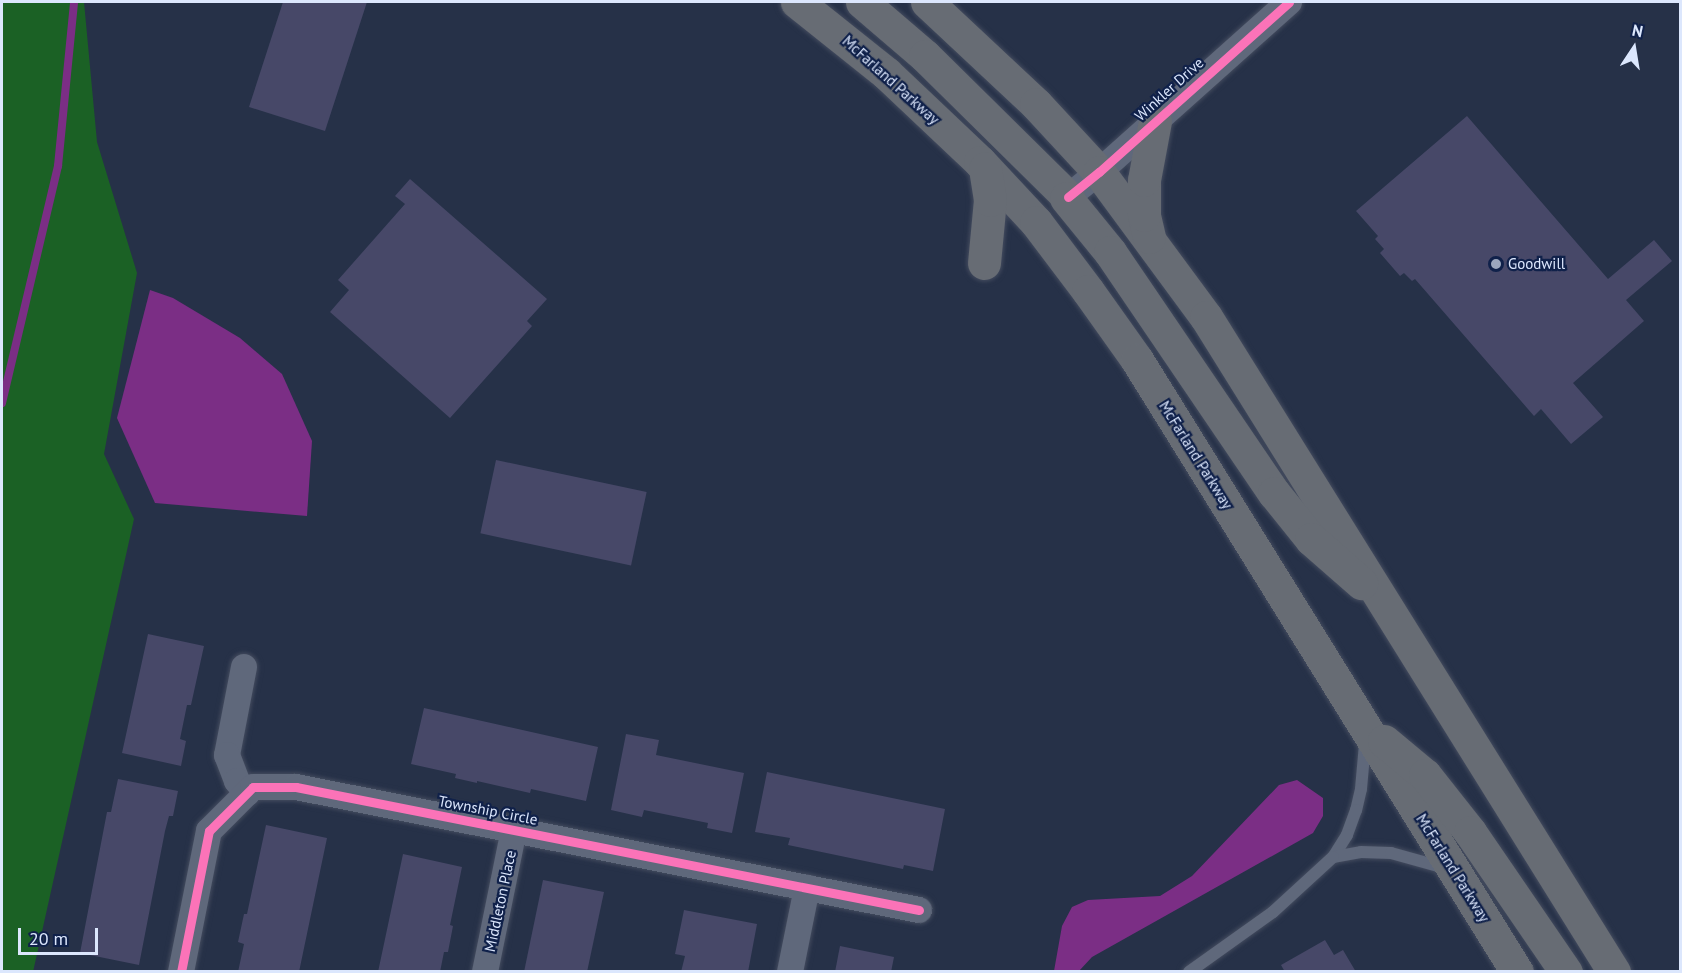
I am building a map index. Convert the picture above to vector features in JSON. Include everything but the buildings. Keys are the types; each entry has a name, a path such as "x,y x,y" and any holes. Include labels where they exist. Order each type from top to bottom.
{"main road":[{"name":"McFarland Parkway","path":"797,2 886,73 985,168 1036,222 1137,360 1517,972"},
{"path":"862,2 925,56 1067,197 1110,252 1274,493 1311,538 1383,601"},
{"path":"927,2 1036,104 1099,172 1206,317 1614,972"},
{"path":"1149,237 1144,214 1144,180 1155,122"},
{"path":"984,263 990,200 985,168"},
{"path":"1366,728 1425,775 1470,832 1566,972"}],"street":[{"name":"Winkler Drive","path":"1067,197 1099,172 1289,2"},
{"path":"244,667 227,755 237,781 247,794"},
{"name":"Township Circle","path":"181,972 209,831 253,787 296,787 919,910"},
{"name":"Middleton Place","path":"485,972 514,830"},
{"path":"790,972 807,888"}],"lane":[{"path":"1189,972 1273,912 1333,857 1347,835 1361,789 1366,728"},
{"path":"1333,857 1361,852 1391,854 1417,858 1455,872"}],"green space":[{"path":"2,2 84,2 97,142 137,273 104,454 134,519 33,972 2,971"}],"shaded area":[{"path":"150,290 173,298 240,338 282,374 312,441 307,516 155,503 117,418"},
{"path":"1297,780 1323,798 1323,816 1313,833 1092,957 1079,971 1054,971 1062,926 1072,907 1088,900 1160,896 1192,876 1279,785"}],"waterway":[{"path":"2,403 58,166 74,2"}],"cycle path":[{"path":"1068,197 1289,2"},
{"path":"181,972 209,831 253,787 296,787 919,910"}],"place":[{"name":"Goodwill","path":"1496,264"}]}
